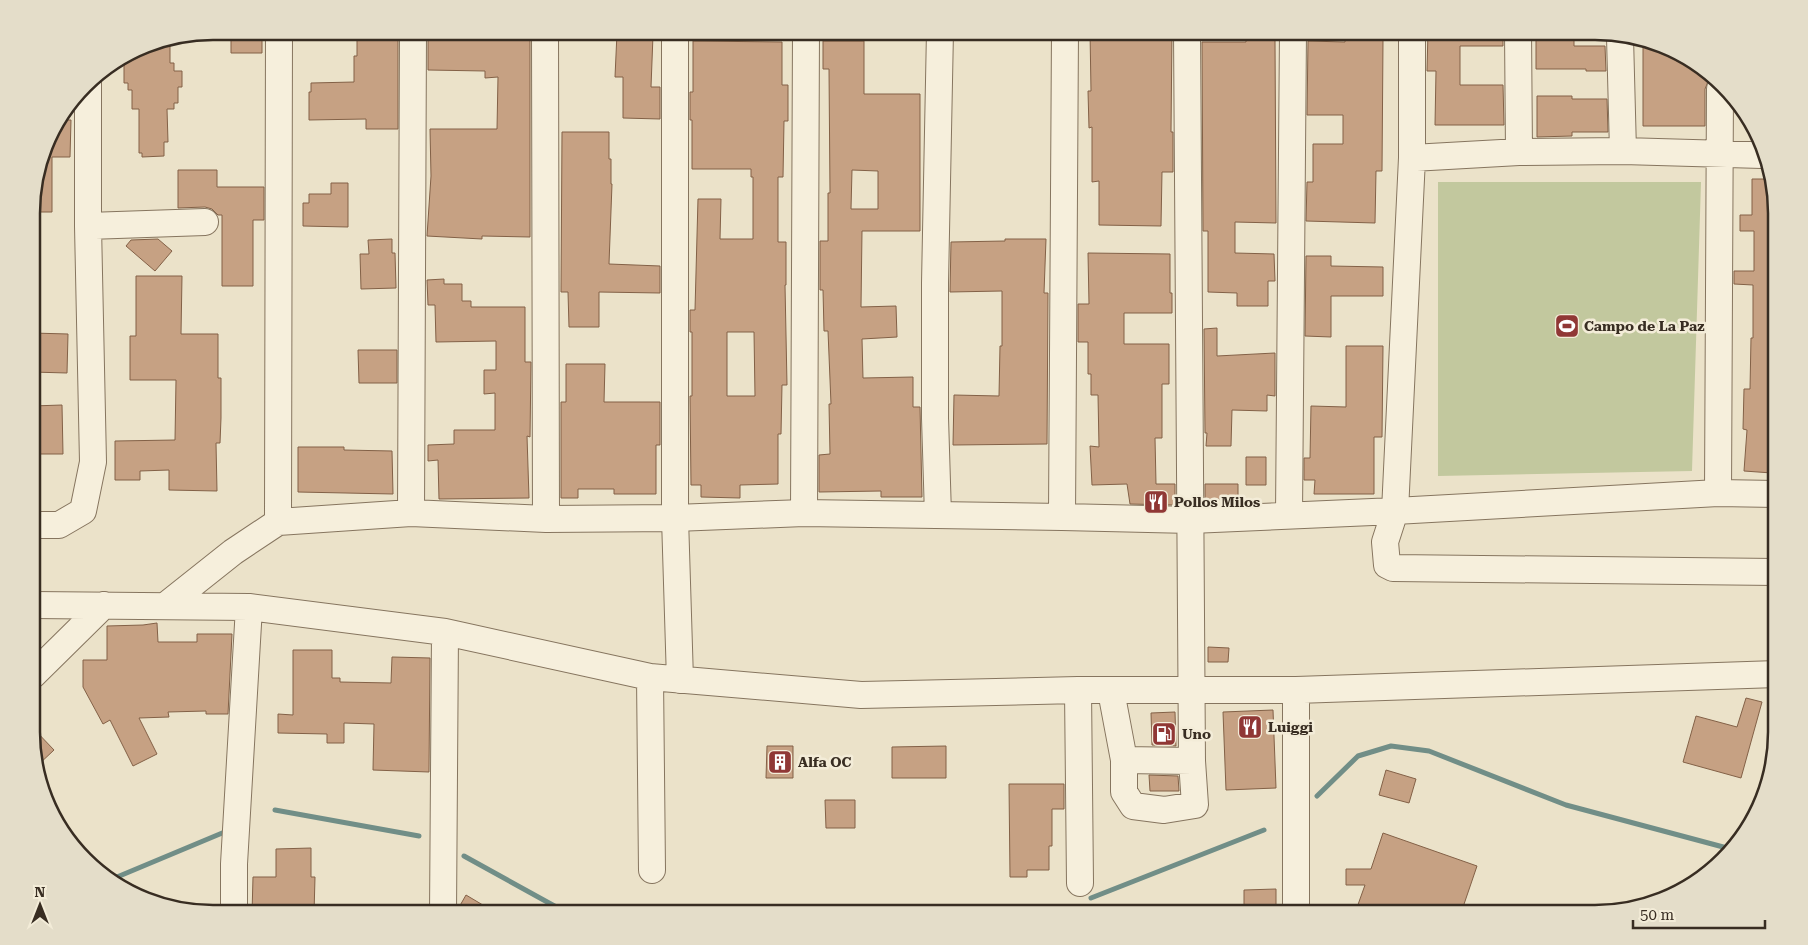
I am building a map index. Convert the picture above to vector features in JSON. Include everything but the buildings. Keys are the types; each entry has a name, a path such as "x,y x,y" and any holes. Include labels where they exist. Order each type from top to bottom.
{"street":[{"path":"278,522 279,40"},
{"path":"411,514 413,40"},
{"path":"545,40 546,519"},
{"path":"675,40 675,518 680,680"},
{"path":"804,514 806,40"},
{"path":"938,515 934,283 940,40"},
{"path":"1062,517 1065,40"},
{"path":"1111,691 1124,760 1124,792 1132,806 1164,810 1195,806 1191,691 1187,40"},
{"path":"1289,515 1293,40"},
{"path":"1412,40 1412,158 1395,511 1385,542 1387,566 1393,568 1768,572"},
{"path":"1518,40 1519,152"},
{"path":"1620,41 1623,151"},
{"path":"40,525 59,525 84,511 93,462 88,226 88,94"},
{"path":"1718,494 1720,94"},
{"path":"1412,158 1519,152 1623,151 1758,155"},
{"path":"88,226 205,222"},
{"path":"165,606 233,552 278,522 411,514 546,519 804,514 1191,520 1718,494 1768,494"},
{"path":"40,605 249,607 445,632 650,677 861,695 1078,690 1296,690 1768,674"},
{"path":"40,668 104,605"},
{"path":"234,905 234,864 249,607"},
{"path":"443,905 445,632"},
{"path":"650,677 652,870"},
{"path":"1078,690 1080,883"},
{"path":"1296,690 1296,905"},
{"path":"1124,760 1192,761"}],"green space":[{"name":"Campo de La Paz","path":"1438,182 1701,182 1692,471 1438,476"}],"waterway":[{"path":"1317,796 1358,756 1391,746 1429,751 1566,805 1724,847"},
{"path":"275,810 419,836"},
{"path":"1091,898 1264,830"},
{"path":"118,876 227,831"},
{"path":"464,856 553,905"}],"place":[{"name":"Campo de La Paz","path":"1567,326"},
{"name":"Pollos Milos","path":"1156,502"},
{"name":"Luiggi","path":"1250,727"},
{"name":"Uno","path":"1164,734"},
{"name":"Alfa OC","path":"780,762"}]}
